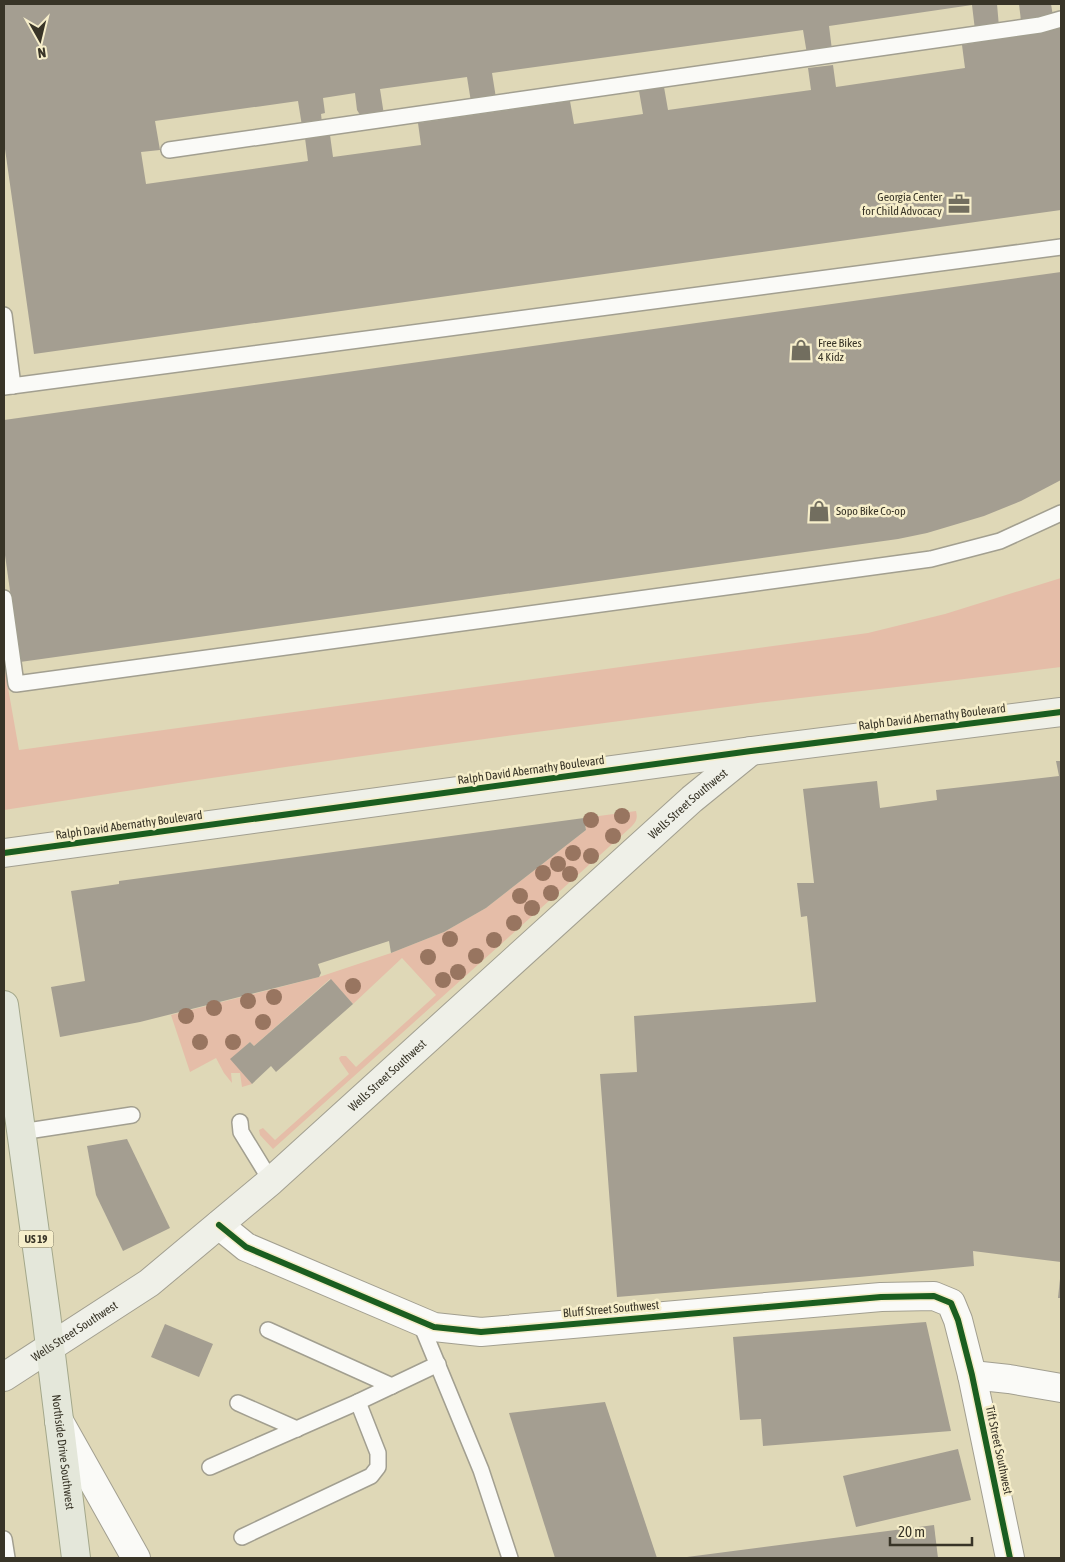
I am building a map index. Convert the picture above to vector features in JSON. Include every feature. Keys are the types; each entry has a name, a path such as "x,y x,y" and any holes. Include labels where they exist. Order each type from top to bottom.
{"main road":[{"name":"Ralph David Abernathy Boulevard","path":"4,853 752,751 1061,712"},
{"name":"Wells Street Southwest","path":"4,1377 149,1284 220,1225 271,1181 692,799 752,751"},
{"name":"US 19","path":"4,1004 8,1074 21,1132 50,1347"},
{"name":"Northside Drive Southwest","path":"50,1347 76,1558"}],"street":[{"name":"Bluff Street Southwest","path":"220,1225 246,1247 420,1322 434,1327 482,1332 881,1297 934,1296 951,1303 958,1320 972,1376"},
{"path":"972,1376 1009,1379 1061,1388"},
{"name":"Tift Street Southwest","path":"972,1376 1010,1558"},
{"path":"59,1421 136,1558"}],"lane":[{"path":"169,150 1030,26 1061,19"},
{"path":"4,316 9,387 1061,247"},
{"path":"4,598 16,684 931,559 1000,541 1061,513"},
{"path":"21,1132 132,1114"},
{"path":"240,1122 241,1132 271,1181"},
{"path":"420,1322 481,1470 510,1558"},
{"path":"268,1330 392,1386"},
{"path":"210,1467 358,1402 438,1364"},
{"path":"242,1537 370,1476 378,1467 378,1454 358,1402"},
{"path":"238,1403 296,1428"},
{"path":"4,1539 7,1558"}],"shaded area":[{"path":"4,4 1061,4 1061,1558 4,1558"},
{"path":"1061,578 1061,667 758,703 569,728 286,767 4,810 4,665 19,750 868,633 945,614"},
{"path":"636,811 636,820 630,828 273,1149 260,1135 259,1130 263,1128 275,1140 349,1074 340,1061 339,1058 341,1056 346,1056 356,1067 436,995 402,958 353,1004 330,979 254,1046 250,1042 231,1059 252,1084 242,1087 240,1073 231,1073 232,1083 216,1058 190,1072 171,1015 319,977 391,953 444,932 486,908 586,830 584,818"}],"building":[{"path":"4,4 997,4 999,27 975,30 972,5 829,26 832,50 807,54 803,30 492,73 496,98 471,102 467,77 380,89 384,115 362,118 357,110 355,93 323,98 325,113 321,114 322,123 302,126 298,101 155,121 160,150 141,152 146,184 308,161 305,138 330,135 333,157 421,145 418,123 570,101 574,124 643,114 639,91 664,87 668,110 811,90 808,68 833,65 836,87 965,68 962,45 1061,27 1061,210 34,354 4,142"},
{"path":"1019,4 1051,4 1053,16 1021,21"},
{"path":"1061,272 1061,480 1021,501 984,516 927,533 898,539 20,662 4,548 4,420"},
{"path":"1056,761 1061,761 1061,1262 973,1251 974,1266 617,1297 600,1074 637,1072 634,1016 816,1002 807,916 801,917 797,883 814,883 803,789 877,781 880,808 937,800 936,790 1059,776"},
{"path":"584,818 586,830 486,908 444,932 391,953 389,941 318,964 321,973 319,977 140,1022 60,1037 51,987 85,981 71,891 119,884 119,881"},
{"path":"331,979 353,1004 276,1072 271,1066 252,1084 230,1059 250,1042 254,1046"},
{"path":"127,1139 170,1228 123,1251 96,1195 87,1146"},
{"path":"1060,1279 1061,1298 1058,1298"},
{"path":"926,1322 951,1431 763,1446 761,1419 740,1420 733,1337"},
{"path":"165,1324 213,1344 199,1377 151,1357"},
{"path":"605,1402 657,1558 555,1558 509,1413"},
{"path":"958,1449 971,1500 856,1527 843,1476"},
{"path":"934,1525 938,1558 687,1558 687,1557"}],"cycle path":[{"path":"4,853 751,751 1061,712"},
{"path":"219,1225 246,1247 434,1327 481,1332 881,1297 934,1296 951,1303 958,1320 972,1375 1010,1558"}],"place":[{"name":"Georgia Center for Child Advocacy","path":"959,204"},
{"name":"Free Bikes 4 Kidz","path":"801,350"},
{"name":"Sopo Bike Co-op","path":"819,511"}]}
